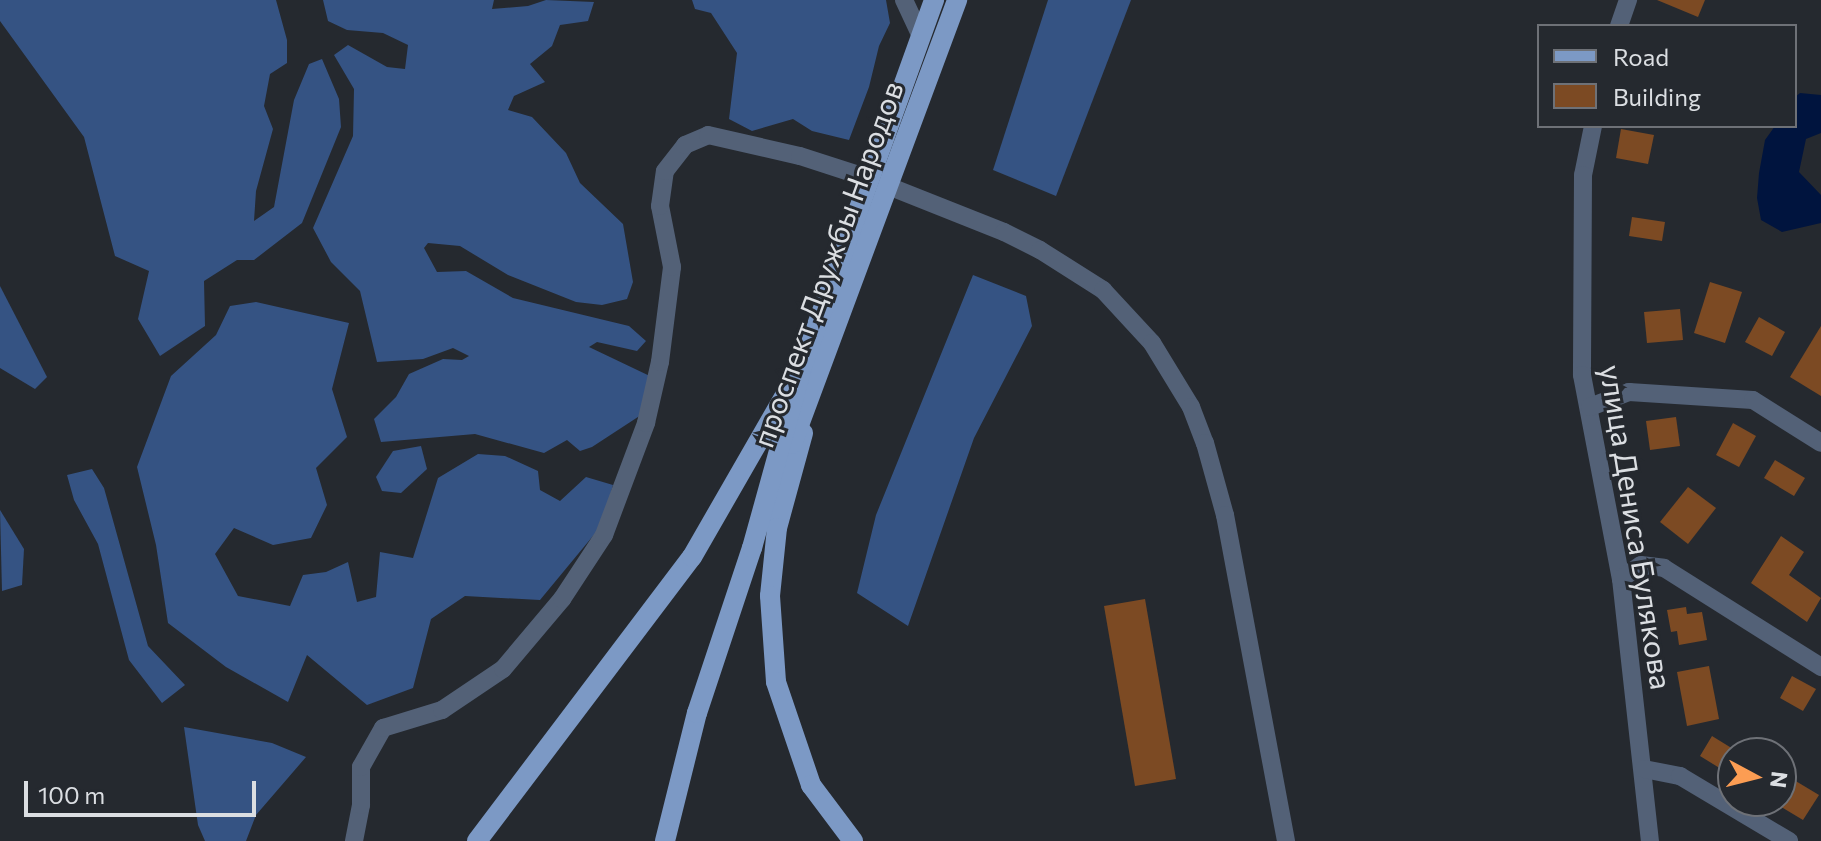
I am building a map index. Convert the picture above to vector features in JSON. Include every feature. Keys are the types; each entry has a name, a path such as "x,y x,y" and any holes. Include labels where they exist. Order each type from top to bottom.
{"main road":[{"name":"проспект Дружбы Народов","path":"665,841 697,713 812,367 868,178 934,0"},
{"name":"проспект Дружбы Народов","path":"812,367 888,185 957,0"},
{"path":"477,841 692,557 812,367"},
{"path":"812,367 777,528 770,596 776,682 811,785 853,841"}],"street":[{"path":"904,0 921,36"},
{"path":"1620,24 1628,0"},
{"name":"улица Дениса Булякова","path":"1593,128 1583,190 1582,375 1621,579 1650,841"},
{"path":"354,841 361,805 361,767 383,728 442,710 503,669 562,599 604,535 646,423 660,362 672,267 660,206 665,171 685,145 708,135 800,156 868,178 1004,232 1072,269 1103,290 1127,314 1171,372 1205,443 1225,515 1286,841"},
{"path":"1590,407 1629,392 1753,400 1821,443"},
{"path":"1621,579 1641,565 1664,568 1821,667"},
{"path":"1644,769 1680,776 1789,841"}],"shaded area":[{"path":"0,0 276,0 287,40 287,63 270,74 264,106 273,129 256,191 254,221 274,207 294,100 309,64 322,59 339,99 341,127 302,223 254,260 237,260 204,281 205,326 160,356 138,319 149,271 115,256 84,137 0,21"},
{"path":"323,0 494,0 492,9 528,6 546,0 594,2 588,21 560,25 552,46 530,64 545,82 514,96 508,110 532,117 566,153 580,183 623,224 633,282 627,299 602,305 576,302 508,275 460,246 428,243 424,248 437,272 466,271 513,298 629,326 646,341 637,351 597,342 589,347 654,378 641,415 592,447 580,451 567,440 544,453 475,434 381,442 374,419 396,397 409,374 443,359 462,360 469,356 453,348 423,359 377,362 360,291 331,262 313,228 353,136 354,89 334,55 348,45 387,67 405,69 408,45 383,33 347,30 328,21"},
{"path":"692,0 886,0 890,23 879,46 869,87 849,140 812,131 793,119 752,131 729,119 737,53 711,13 695,9"},
{"path":"1048,0 1131,0 1056,196 993,170"},
{"path":"1797,95 1821,95 1821,133 1806,139 1799,172 1821,195 1821,223 1782,232 1761,220 1757,198 1759,173 1765,140 1774,128 1797,128"},
{"path":"973,275 1026,296 1032,326 974,438 908,626 857,593 876,515"},
{"path":"0,286 47,377 35,389 0,368"},
{"path":"256,302 349,323 332,389 347,437 316,468 327,505 311,538 273,545 234,528 215,554 238,596 290,606 303,575 326,572 348,562 357,602 376,597 380,552 413,558 438,478 478,454 505,456 538,471 540,490 560,501 586,477 613,485 602,525 540,600 465,596 431,619 413,688 367,705 307,655 288,702 226,667 168,623 156,545 137,467 171,376 216,335 230,306"},
{"path":"421,446 427,469 401,493 382,491 376,477 393,451"},
{"path":"92,469 104,488 148,646 185,685 162,703 129,660 98,544 74,500 67,475"},
{"path":"0,510 24,549 22,585 2,591"},
{"path":"184,727 272,743 306,757 256,815 246,841 205,841 198,825"}],"building":[{"path":"1657,0 1705,0 1698,17"},
{"path":"1621,129 1654,135 1648,164 1616,158"},
{"path":"1632,217 1665,222 1662,241 1629,236"},
{"path":"1710,282 1742,292 1725,343 1694,333"},
{"path":"1680,309 1683,340 1647,343 1644,312"},
{"path":"1759,317 1785,332 1772,356 1745,342"},
{"path":"1821,326 1821,396 1790,377"},
{"path":"1676,417 1680,446 1650,450 1646,421"},
{"path":"1733,423 1756,436 1739,467 1716,455"},
{"path":"1775,460 1805,478 1794,496 1764,478"},
{"path":"1688,487 1716,508 1688,544 1660,522"},
{"path":"1781,536 1804,552 1789,575 1821,598 1807,622 1751,583"},
{"path":"1145,599 1176,779 1135,786 1104,606"},
{"path":"1686,607 1687,614 1702,612 1707,640 1679,645 1677,631 1671,632 1667,610"},
{"path":"1709,666 1719,719 1687,726 1677,672"},
{"path":"1792,676 1816,689 1803,711 1780,698"},
{"path":"1712,736 1717,739 1717,766 1700,756"},
{"path":"1797,782 1819,795 1803,820 1797,816"}]}
